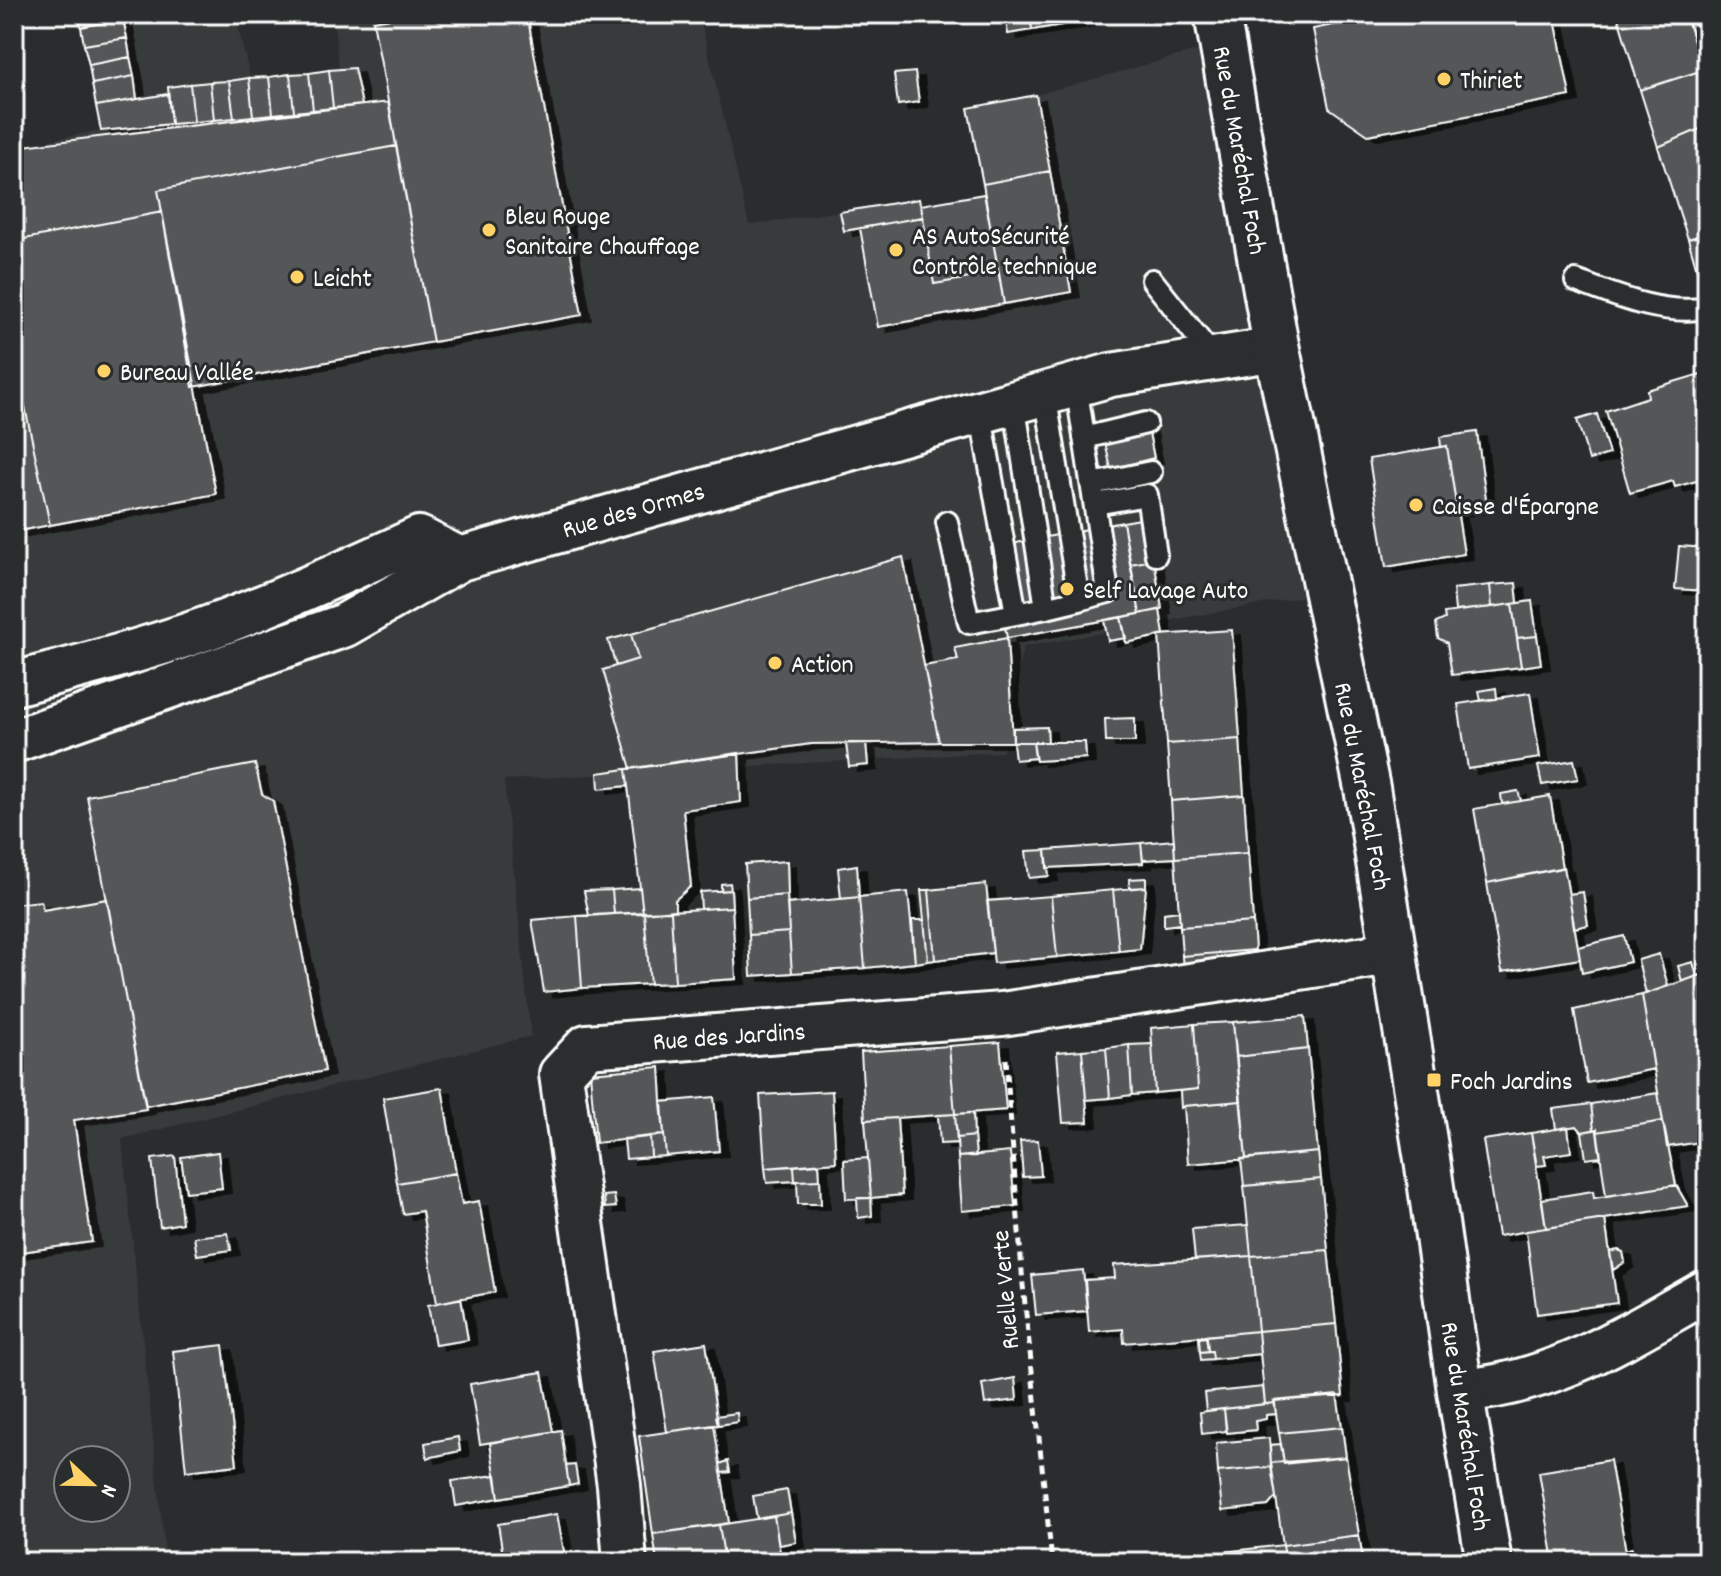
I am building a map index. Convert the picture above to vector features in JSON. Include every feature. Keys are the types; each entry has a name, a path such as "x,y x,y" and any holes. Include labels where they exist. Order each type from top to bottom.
{"main road":[{"name":"Rue du Maréchal Foch","path":"1217,14 1277,349 1367,788 1489,1562"}],"street":[{"name":"Rue des Ormes","path":"14,741 345,625 460,559 1111,375 1277,349"},
{"path":"14,684 106,660 225,622 419,538 460,559"},
{"name":"Rue des Jardins","path":"625,1562 619,1485 561,1074 587,1046 1002,1014 1371,957 1393,945"},
{"path":"1460,1391 1511,1385 1583,1361 1707,1291"}],"lane":[{"path":"1152,280 1215,359"},
{"path":"1576,281 1627,300 1690,311 1707,308"},
{"path":"947,522 969,623 1108,592 1084,438 1029,397"},
{"path":"1029,397 1079,600"},
{"path":"1029,397 1046,608"},
{"path":"1016,614 1029,397"},
{"path":"1084,438 1146,423"},
{"path":"1093,494 1151,472"},
{"path":"1093,494 1147,495 1156,555"}],"path":[{"name":"Ruelle Verte","path":"1002,1014 1023,1285 1052,1562"}],"shaded area":[{"path":"80,14 235,14 250,78 339,70 333,14 699,14 749,225 919,199 921,205 983,194 968,108 1036,95 1203,49 1301,597 1023,647 1003,752 504,780 531,1036 122,1139 166,1562 14,1562 14,211 22,208 14,147 101,130"}],"building":[{"path":"79,14 122,14 123,19 81,27"},
{"name":"Bleu Rouge Sanitaire Chauffage","path":"414,14 527,14 582,315 433,342 373,21"},
{"path":"1005,14 1030,14 1032,30 1008,34"},
{"path":"1030,14 1121,14 1121,15 1032,30"},
{"path":"1338,14 1387,14 1339,24"},
{"path":"1387,14 1554,14 1570,96 1368,135 1329,108 1313,29"},
{"path":"1617,14 1685,14 1703,70 1640,90"},
{"path":"1705,16 1707,43 1696,47 1688,21"},
{"path":"123,19 127,38 84,45 81,27"},
{"path":"127,38 130,57 89,65 84,45"},
{"path":"130,57 134,76 92,84 89,65"},
{"path":"354,68 362,105 333,108 329,70"},
{"path":"329,70 333,108 313,110 309,73"},
{"path":"1703,70 1707,82 1707,126 1658,147 1640,90"},
{"path":"915,72 919,102 898,105 894,74"},
{"path":"309,73 313,110 294,112 290,74"},
{"path":"290,74 294,112 273,114 269,77"},
{"path":"134,76 137,99 96,106 92,84"},
{"path":"269,77 273,114 253,116 249,78"},
{"path":"249,78 253,116 234,118 229,81"},
{"path":"229,81 234,118 214,120 210,82"},
{"path":"210,82 214,120 194,122 190,84"},
{"path":"190,84 194,122 171,124 168,87"},
{"path":"168,94 171,124 101,131 96,106"},
{"path":"1036,95 1050,171 983,184 968,108"},
{"path":"389,102 396,146 158,190 162,212 14,241 14,211 22,209 14,147"},
{"path":"1707,126 1707,233 1688,239 1658,147"},
{"name":"Leicht","path":"396,146 433,342 193,387 158,190"},
{"path":"1050,171 1071,292 1004,304 983,184"},
{"path":"984,194 999,273 934,284 921,205"},
{"path":"919,199 923,217 844,231 840,212"},
{"name":"Bureau Vallée","path":"162,212 216,494 50,525 14,355 14,241"},
{"name":"AS AutoSécurité Contrôle technique","path":"923,217 934,284 999,273 1004,304 878,327 860,228"},
{"path":"1707,234 1707,278 1700,280 1688,239"},
{"path":"14,355 50,525 14,532"},
{"path":"1707,372 1707,478 1675,487 1673,481 1630,493 1606,411 1648,397 1647,390"},
{"path":"1597,414 1609,454 1589,460 1577,420"},
{"path":"1148,428 1154,458 1111,469 1104,438"},
{"path":"1477,432 1487,507 1457,511 1447,446 1441,447 1440,437"},
{"path":"1447,446 1464,554 1386,567 1369,459"},
{"path":"1146,518 1154,560 1130,564 1123,522"},
{"name":"Self Lavage Auto","path":"1123,522 1140,614 1007,638 991,548"},
{"path":"1679,546 1707,548 1707,591 1675,589"},
{"name":"Action","path":"903,557 939,742 811,744 631,769 603,670 638,659 631,634"},
{"path":"1154,560 1162,609 1140,614 1130,564"},
{"path":"1516,583 1518,603 1492,607 1490,585"},
{"path":"1490,585 1492,607 1455,611 1453,589"},
{"path":"1532,601 1537,636 1517,638 1512,604"},
{"path":"1512,604 1521,667 1452,675 1447,643 1438,638 1436,623 1445,619 1444,613"},
{"path":"1160,610 1164,635 1126,643 1121,617"},
{"path":"1121,617 1126,638 1108,641 1104,620"},
{"path":"1232,630 1240,739 1167,744 1159,635"},
{"path":"631,634 638,659 616,666 608,640"},
{"path":"1537,636 1541,664 1521,667 1517,638"},
{"path":"1007,638 1013,742 939,742 924,666 958,660 955,648"},
{"path":"1496,688 1497,699 1481,701 1479,691"},
{"path":"1530,693 1540,758 1468,769 1458,704"},
{"path":"1135,718 1135,742 1106,742 1105,719"},
{"path":"1047,727 1048,742 1013,742 1013,728"},
{"path":"1240,739 1244,795 1171,801 1167,744"},
{"path":"1013,742 1033,742 1035,758 1015,760"},
{"path":"1033,742 1085,742 1086,758 1036,761"},
{"path":"846,743 866,743 868,765 849,767"},
{"path":"739,753 741,802 683,810 691,886 675,900 675,910 643,913 626,769"},
{"path":"1574,760 1578,779 1542,785 1538,766"},
{"path":"255,764 262,794 273,801 325,1071 146,1106 87,796"},
{"path":"626,769 628,786 599,789 598,773"},
{"path":"1518,791 1521,801 1502,804 1501,794"},
{"path":"1244,795 1248,853 1175,858 1171,801"},
{"path":"1550,796 1562,868 1487,883 1474,809"},
{"path":"1174,840 1175,858 1143,860 1141,843"},
{"path":"1141,843 1143,863 1047,868 1046,850"},
{"path":"1046,850 1049,876 1029,878 1026,851"},
{"path":"1248,853 1253,922 1180,927 1175,858"},
{"path":"787,861 788,895 747,898 745,864"},
{"path":"857,865 859,897 841,899 838,868"},
{"path":"1564,867 1580,959 1502,972 1487,883"},
{"path":"1146,878 1146,887 1130,888 1129,879"},
{"path":"730,883 731,890 721,891 721,884"},
{"path":"986,884 993,953 935,960 929,890"},
{"path":"1146,887 1140,949 1119,951 1113,890"},
{"path":"640,888 643,913 614,914 612,890"},
{"path":"612,890 614,914 589,916 584,891"},
{"path":"731,890 732,907 701,909 700,892"},
{"path":"921,890 929,890 935,960 928,961"},
{"path":"1113,890 1119,951 1057,957 1051,896"},
{"path":"908,892 915,963 865,968 859,897"},
{"path":"1583,892 1588,925 1574,928 1569,894"},
{"path":"787,895 789,932 749,935 747,898"},
{"path":"1051,896 1057,957 994,963 987,901"},
{"path":"859,897 865,968 792,973 787,904"},
{"path":"107,899 146,1109 74,1120 92,1242 14,1253 14,904 41,901 43,910"},
{"path":"732,907 736,979 675,983 671,911"},
{"path":"671,911 675,983 650,984 644,912"},
{"path":"1179,911 1180,924 1164,926 1164,913"},
{"path":"644,912 650,984 582,988 577,916"},
{"path":"577,916 582,988 544,992 532,920"},
{"path":"912,920 924,920 928,961 915,963"},
{"path":"1253,922 1255,950 1182,956 1180,927"},
{"path":"789,932 792,973 751,976 749,935"},
{"path":"1624,936 1630,962 1582,973 1578,947"},
{"path":"1255,950 1256,963 1183,970 1182,956"},
{"path":"1659,954 1668,986 1646,994 1638,960"},
{"path":"1693,962 1697,976 1682,982 1678,966"},
{"path":"1707,973 1707,1141 1667,1147 1642,995"},
{"path":"1642,995 1654,1069 1587,1083 1574,1010"},
{"path":"1305,1016 1308,1049 1236,1057 1233,1022"},
{"path":"1233,1022 1241,1101 1181,1108 1180,1091 1198,1089 1194,1024"},
{"path":"1194,1024 1198,1089 1155,1093 1151,1028"},
{"path":"1000,1042 1006,1110 955,1114 949,1046"},
{"path":"1152,1044 1155,1093 1132,1095 1129,1045"},
{"path":"1129,1045 1132,1095 1110,1098 1106,1048"},
{"path":"949,1046 955,1114 865,1120 861,1052"},
{"path":"1106,1048 1110,1098 1086,1100 1082,1050"},
{"path":"1308,1049 1318,1152 1246,1159 1236,1057"},
{"path":"1082,1050 1088,1122 1063,1123 1057,1052"},
{"path":"660,1067 664,1135 596,1143 590,1073"},
{"path":"442,1088 456,1173 397,1183 383,1098"},
{"path":"832,1091 836,1162 765,1168 760,1095"},
{"path":"1658,1093 1663,1121 1594,1130 1591,1104"},
{"path":"714,1097 719,1151 666,1156 661,1102"},
{"path":"1241,1101 1246,1159 1188,1164 1184,1106"},
{"path":"1591,1104 1594,1130 1582,1132 1577,1126 1556,1129 1553,1109"},
{"path":"973,1113 974,1136 957,1138 955,1114"},
{"path":"955,1114 957,1143 940,1144 938,1115"},
{"path":"897,1118 902,1195 871,1198 865,1120"},
{"path":"1663,1121 1676,1185 1606,1196 1597,1132"},
{"path":"1568,1127 1571,1152 1544,1156 1546,1165 1537,1166 1531,1133"},
{"path":"1597,1129 1601,1157 1586,1159 1582,1132"},
{"path":"1531,1133 1546,1228 1498,1236 1483,1140"},
{"path":"664,1135 666,1156 651,1157 650,1136"},
{"path":"650,1136 651,1157 626,1159 624,1139"},
{"path":"974,1136 976,1156 958,1157 957,1138"},
{"path":"1038,1140 1041,1176 1023,1177 1020,1141"},
{"path":"218,1152 222,1188 186,1192 181,1157"},
{"path":"1010,1152 1015,1206 962,1211 958,1157"},
{"path":"1318,1152 1321,1179 1244,1186 1241,1159"},
{"path":"175,1156 182,1223 160,1227 152,1159"},
{"path":"868,1158 871,1198 846,1199 844,1160"},
{"path":"819,1164 820,1180 795,1181 794,1166"},
{"path":"794,1166 795,1181 767,1183 765,1168"},
{"path":"456,1173 462,1204 479,1201 495,1292 437,1303 422,1211 403,1214 397,1183"},
{"path":"1321,1179 1328,1250 1251,1256 1244,1186"},
{"path":"820,1180 821,1204 798,1204 797,1181"},
{"path":"1676,1185 1688,1206 1546,1228 1542,1199 1593,1191 1594,1198"},
{"path":"614,1195 616,1207 605,1208 604,1196"},
{"path":"857,1198 871,1198 872,1216 858,1218"},
{"path":"1605,1219 1617,1303 1537,1314 1526,1231"},
{"path":"1248,1225 1251,1256 1195,1260 1192,1229"},
{"path":"228,1233 231,1250 197,1255 194,1237"},
{"path":"1328,1250 1336,1324 1258,1331 1251,1256"},
{"path":"1610,1252 1623,1252 1625,1262 1613,1270"},
{"path":"1251,1256 1258,1331 1124,1343 1123,1329 1089,1332 1085,1280 1115,1278 1114,1265"},
{"path":"1083,1270 1087,1311 1036,1315 1032,1275"},
{"path":"461,1298 468,1340 435,1345 428,1305"},
{"path":"1336,1324 1343,1396 1265,1404 1258,1331"},
{"path":"1258,1331 1260,1354 1213,1359 1212,1351 1208,1351 1206,1336"},
{"path":"1207,1337 1208,1351 1200,1352 1199,1338"},
{"path":"706,1343 718,1425 667,1432 654,1351"},
{"path":"223,1345 237,1465 186,1471 173,1351"},
{"path":"1212,1351 1213,1359 1201,1360 1200,1352"},
{"path":"542,1372 553,1432 480,1444 470,1384"},
{"path":"1015,1378 1017,1400 985,1404 982,1384"},
{"path":"1263,1387 1265,1404 1206,1411 1204,1393"},
{"path":"1337,1395 1342,1427 1279,1433 1274,1401"},
{"path":"1275,1403 1276,1414 1255,1421 1256,1430 1227,1433 1224,1409"},
{"path":"1224,1409 1226,1431 1202,1434 1200,1412"},
{"path":"737,1413 738,1422 718,1425 716,1416"},
{"path":"714,1425 729,1523 653,1534 639,1436"},
{"path":"1342,1427 1346,1457 1284,1464 1279,1433"},
{"path":"561,1430 569,1486 499,1498 490,1443"},
{"path":"458,1437 460,1451 427,1458 425,1443"},
{"path":"1269,1438 1271,1467 1218,1472 1216,1443"},
{"path":"1281,1444 1284,1462 1271,1463 1270,1445"},
{"path":"1346,1457 1359,1535 1283,1545 1271,1463"},
{"path":"1610,1460 1626,1552 1572,1562 1554,1562 1539,1472"},
{"path":"728,1461 730,1472 721,1473 720,1464"},
{"path":"575,1465 578,1484 569,1486 566,1466"},
{"path":"1271,1467 1276,1497 1268,1506 1222,1511 1218,1472"},
{"path":"496,1475 499,1498 456,1506 452,1481"},
{"path":"787,1490 791,1513 757,1519 753,1496"},
{"path":"791,1513 796,1542 779,1545 774,1516"},
{"path":"557,1514 566,1562 504,1562 498,1524"},
{"path":"774,1516 781,1559 725,1562 719,1525"},
{"path":"719,1525 725,1562 657,1562 653,1534"},
{"path":"1359,1535 1363,1559 1286,1562 1283,1545"},
{"path":"1283,1545 1286,1562 1225,1562 1224,1552"},
{"path":"1632,1548 1635,1562 1572,1562 1626,1552"},
{"path":"1224,1552 1225,1562 1201,1562 1200,1556"}],"place":[{"name":"Thiriet","path":"1444,79"},
{"name":"Bleu Rouge Sanitaire Chauffage","path":"489,230"},
{"name":"AS AutoSécurité Contrôle technique","path":"896,250"},
{"name":"Leicht","path":"297,277"},
{"name":"Bureau Vallée","path":"104,371"},
{"name":"Caisse d'Épargne","path":"1416,505"},
{"name":"Self Lavage Auto","path":"1067,589"},
{"name":"Action","path":"775,663"},
{"name":"Foch Jardins","path":"1434,1080"}]}
